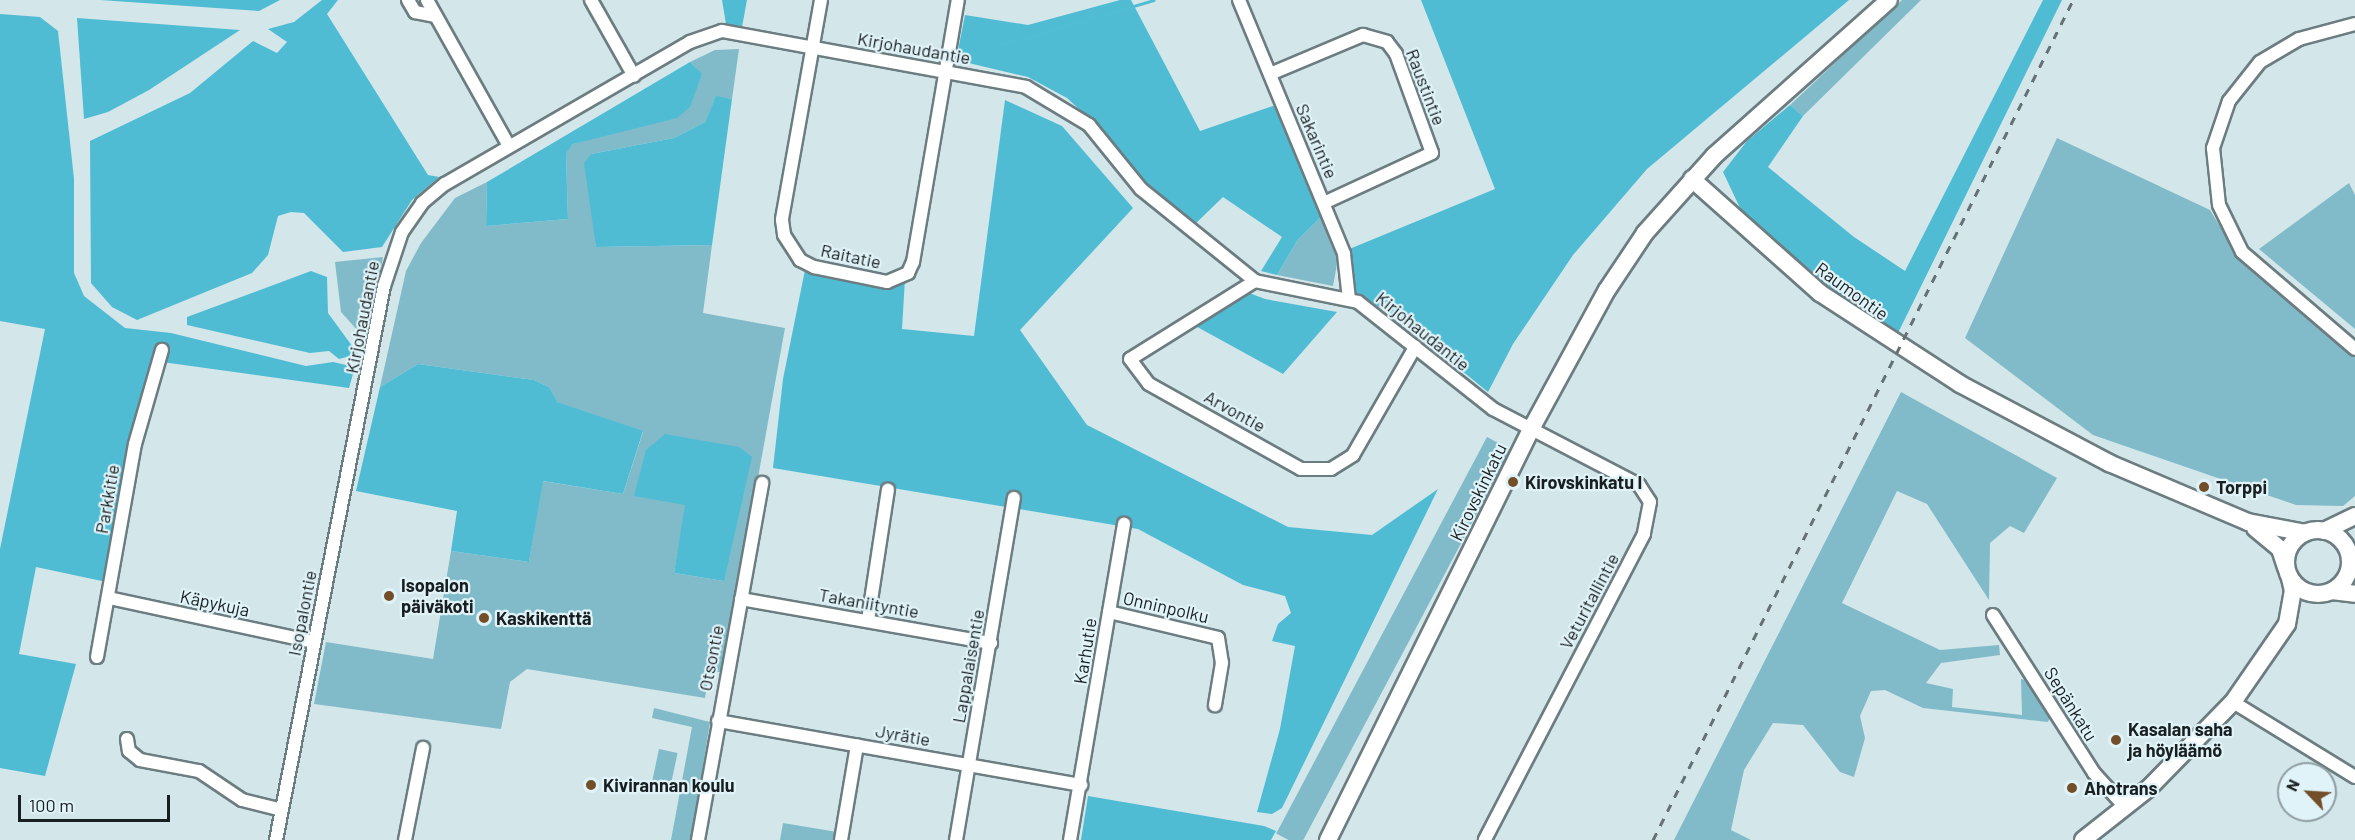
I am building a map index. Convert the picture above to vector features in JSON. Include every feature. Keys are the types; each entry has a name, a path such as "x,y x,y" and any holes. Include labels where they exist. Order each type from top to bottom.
{"street":[{"path":"408,0 415,12 436,16"},
{"path":"427,0 509,146"},
{"path":"591,0 634,76"},
{"name":"Raitatie","path":"821,0 782,220 784,235 800,261 814,267 887,282 908,273 913,262 958,0"},
{"name":"Sakarintie","path":"1239,0 1344,254 1349,299"},
{"path":"1692,179 1889,0"},
{"path":"2355,24 2299,39 2260,62 2238,85 2222,115 2213,148 2219,204 2241,252 2355,349"},
{"name":"Kirjohaudantie","path":"365,393 387,272 411,217 445,184 690,42 722,31 1026,87 1064,106 1089,125 1141,189 1255,280 1349,299 1375,312 1475,396 1530,431"},
{"name":"Raustintie","path":"1270,74 1364,35 1388,42 1396,54 1432,153 1324,203"},
{"name":"Kirovskinkatu","path":"1328,840 1530,431 1590,316 1645,233 1692,179"},
{"name":"Raumontie","path":"1692,179 1820,293 1896,346 2029,423 2248,522 2305,533"},
{"name":"Arvontie","path":"1255,280 1130,359 1149,384 1301,469 1331,469 1353,455 1415,347"},
{"name":"Parkkitie","path":"97,657 140,420 162,350"},
{"name":"Isopalontie","path":"276,840 365,393"},
{"name":"Veturitallintie","path":"1485,840 1650,519 1650,502 1639,484 1530,431"},
{"name":"Otsontie","path":"698,840 762,483"},
{"path":"868,620 888,490"},
{"name":"Lappalaisentie","path":"956,840 1014,498"},
{"path":"2287,624 2293,591 2288,573 2290,547 2305,533 2324,531 2355,516"},
{"name":"Raumontie","path":"2248,522 2280,549 2288,573"},
{"name":"Karhutie","path":"1070,840 1124,524"},
{"path":"2083,840 2125,807 2194,745 2233,702 2287,624 2346,577 2355,525"},
{"path":"2324,531 2350,559"},
{"path":"2288,573 2304,591 2355,594"},
{"name":"Käpykuja","path":"109,597 314,642"},
{"name":"Takaniityntie","path":"741,599 991,643"},
{"name":"Onninpolku","path":"1109,612 1218,638 1222,663 1215,705"},
{"name":"Sepänkatu","path":"1993,615 2094,773 2125,807"},
{"path":"2233,702 2355,777"},
{"name":"Jyrätie","path":"718,721 1081,784"},
{"path":"127,739 129,751 140,759 199,771 242,800 282,810"},
{"path":"841,840 857,745"},
{"path":"405,840 423,748"}],"shaded area":[{"path":"100,0 280,0 259,11"},
{"path":"322,0 338,0 327,14 428,175 439,177 412,200 382,247 343,252 304,213 291,212 278,216 268,255 252,273 137,320 112,307 91,283 90,141 190,93 253,41 277,53 287,42 268,29 294,22"},
{"path":"722,0 747,0 742,27 726,24"},
{"path":"1120,0 1131,0 1200,131 1276,105 1323,215 1297,241 1277,275 1261,271 1282,237 1223,197 1192,227 1145,186 1092,121 1067,98 1028,77 956,60 965,15 1028,25"},
{"path":"1421,0 1849,0 1647,169 1573,255 1513,344 1488,392 1396,317 1349,289 1347,250 1495,189"},
{"path":"1902,0 1921,0 1803,116 1790,105"},
{"path":"2043,0 2062,0 1897,335 1825,283 1741,210 1723,172 1747,141 1790,105 1803,116 1768,167 1854,237 1905,271"},
{"path":"0,14 40,17 58,31 74,179 74,273 84,296 125,328 171,333 306,366 333,362 355,367 349,388 162,362 140,443 116,584 36,567 19,654 76,664 45,776 0,768 0,549 45,329 0,321"},
{"path":"77,18 240,30 149,90 108,112 84,119"},
{"path":"739,49 732,99 716,97 705,122 674,138 591,154 596,247 712,245 703,313 785,328 723,672 709,672 705,698 527,669 510,682 501,729 314,704 326,642 433,659 451,551 529,562 542,481 623,494 643,432 556,402 549,387 534,380 418,364 380,387 406,271 421,243 455,198 487,182 486,226 568,219 566,154 573,144 604,134 702,75 690,62 715,50","holes":["686,505 724,581 674,573"]},
{"path":"690,62 702,74 690,107 677,118 573,144 566,154 568,219 486,226 487,182"},
{"path":"716,96 732,99 712,245 596,247 584,163 591,154 674,138 705,122"},
{"path":"1005,100 1062,126 1133,208 1020,330 1087,425 1288,527 1372,535 1438,489 1282,808 1272,814 1257,812 1280,729 1295,646 1272,641 1278,624 1291,613 1285,596 1243,585 1138,529 773,468 783,379 805,270 886,285 905,279 902,329 974,336"},
{"path":"2057,138 2210,210 2233,248 2355,352 2355,496 2343,506 2296,505 2093,435 1965,338"},
{"path":"2349,183 2355,195 2355,329 2259,249"},
{"path":"1323,215 1338,259 1333,286 1277,275 1297,241"},
{"path":"383,257 367,341 341,312 335,262"},
{"path":"311,271 327,277 328,313 358,354 339,359 329,351 310,353 187,325 187,317"},
{"path":"1244,291 1265,299 1337,312 1283,374 1190,323"},
{"path":"418,364 534,380 549,387 557,402 643,431 623,494 543,481 529,562 451,551 457,511 356,491 380,387"},
{"path":"1901,392 2057,478 2024,533 2010,526 1990,543 1989,600 1927,504 1897,491 1842,603 1940,650 1999,645 2000,655 1941,663 1926,683 1953,689 1952,707 2022,715 2021,679 2026,680 2050,718 2048,722 1923,708 1885,690 1871,691 1860,716 1865,738 1854,777 1840,772 1803,725 1773,723 1744,770 1731,830 1751,840 1674,840"},
{"path":"665,434 739,447 752,457 724,581 674,573 685,505 634,496 646,450"},
{"path":"1487,437 1511,450 1303,840 1289,840 1276,833"},
{"path":"654,708 710,722 691,840 671,840 692,727 652,718"},
{"path":"659,749 678,753 669,791 651,787"},
{"path":"1088,796 1264,826 1276,831 1271,840 1081,840"},
{"path":"783,823 837,832 835,840 780,840"}],"waterway":[{"path":"1001,45 1154,0"}],"railway":[{"path":"1653,840 2073,0"}],"place":[{"name":"Kirovskinkatu I","path":"1513,482"},
{"name":"Torppi","path":"2204,487"},
{"name":"Isopalon päiväkoti","path":"389,596"},
{"name":"Kaskikenttä","path":"484,618"},
{"name":"Kasalan saha ja höyläämö","path":"2116,740"},
{"name":"Kivirannan koulu","path":"591,785"},
{"name":"Ahotrans","path":"2072,788"}]}
